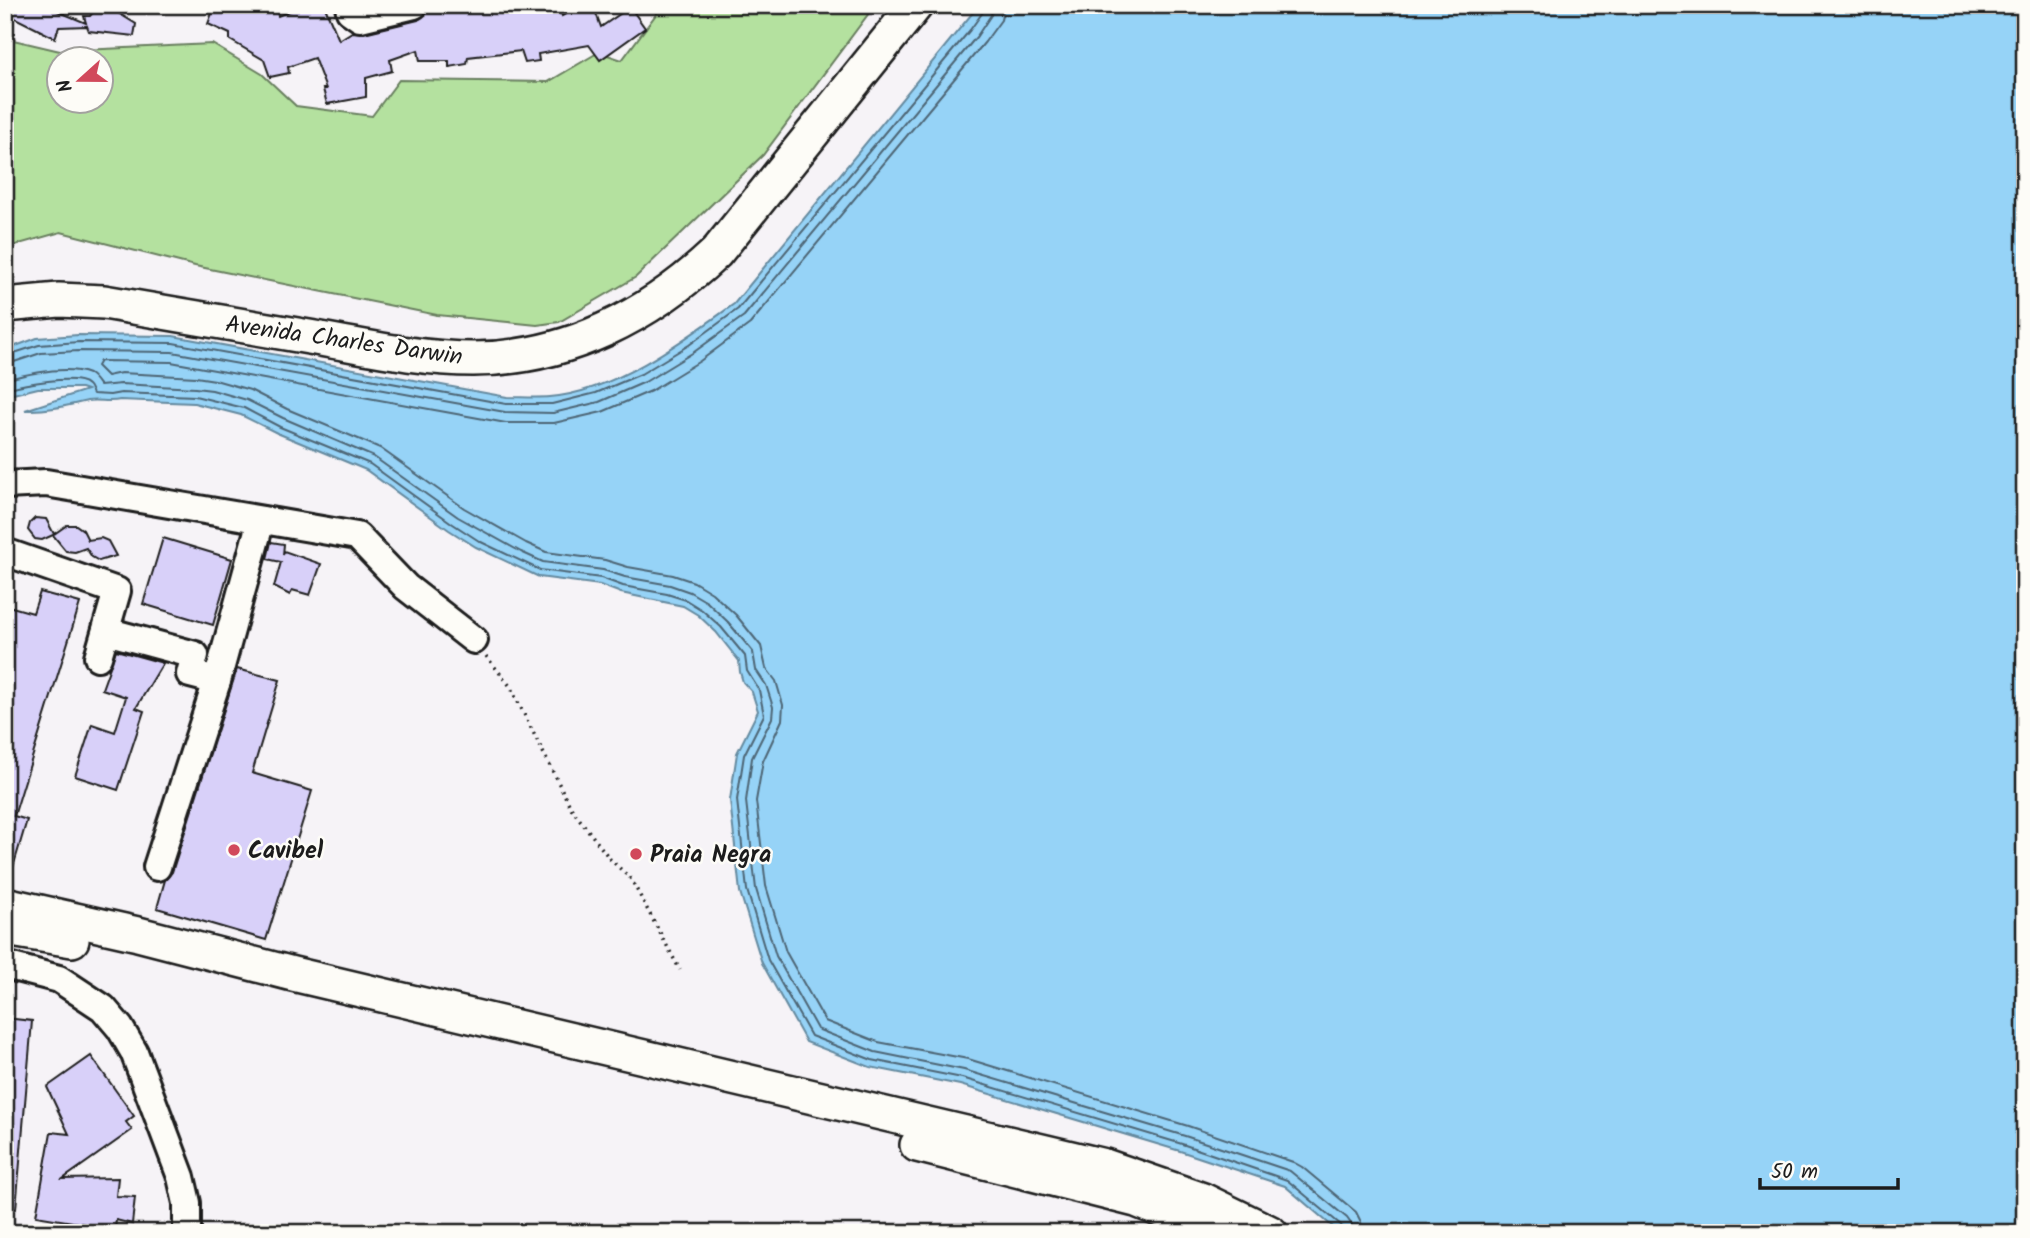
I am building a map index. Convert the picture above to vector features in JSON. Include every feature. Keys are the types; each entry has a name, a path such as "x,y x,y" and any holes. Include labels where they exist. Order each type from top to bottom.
{"main road":[{"name":"Avenida Charles Darwin","path":"5,305 59,300 104,302 439,358 504,358 578,340 624,321 657,303 691,277 716,253 916,5"},
{"path":"5,904 1105,1166 1203,1200 1271,1233"},
{"path":"5,929 131,951 475,1041 777,1110 1091,1188 1136,1200 1217,1233"}],"street":[{"path":"349,5 350,11 360,18 415,5"},
{"path":"5,485 46,483 356,536 406,587 474,640"},
{"path":"157,867 217,681 261,520"},
{"path":"5,552 117,591 98,657"},
{"path":"106,631 195,655 190,674 217,681"},
{"path":"5,965 59,979 103,1008 120,1028 134,1052 181,1177 187,1203 187,1233"}],"path":[{"path":"474,640 510,686 571,808 610,859 631,879 680,970"}],"green space":[{"path":"663,5 875,5 763,155 636,277 559,322 537,325 437,315 195,266 61,232 5,248 5,38 46,48 46,116 116,116 116,48 212,44 262,74 296,106 372,116 399,80 548,82 599,52 622,60"}],"water":[{"path":"979,5 2025,5 2025,1233 1340,1233 1285,1186 1180,1151 960,1085 870,1067 806,1042 762,963 740,892 730,800 737,753 758,711 752,692 743,682 739,661 716,632 698,615 683,606 621,593 600,585 539,577 476,547 366,470 241,415 194,403 120,400 25,410 87,390 81,388 38,388 5,396 5,350 37,338 78,335 173,336 507,397 550,397 599,386 647,363 734,304"}],"building":[{"path":"5,5 43,5 86,23 84,16 90,16 99,5 105,5 136,24 134,36 89,31 87,26 59,27 55,38 5,13"},
{"path":"215,5 275,5 278,16 304,5 324,5 339,40 352,32 364,33 418,20 433,8 445,5 559,5 562,16 582,5 593,5 601,27 630,7 645,28 600,60 589,45 538,54 539,61 525,63 521,51 468,57 467,64 449,67 449,61 420,61 418,50 390,60 392,71 366,78 366,97 327,104 323,89 326,89 314,58 288,67 289,73 270,77 264,60 230,40 230,34 208,24"},
{"path":"35,518 46,519 54,534 67,525 76,525 83,530 88,540 101,538 108,541 116,556 99,561 92,557 86,548 75,552 66,551 53,535 42,540 35,539 28,530"},
{"path":"163,538 232,559 213,625 143,604"},
{"path":"271,542 284,544 283,555 284,551 321,564 310,595 292,590 290,595 274,587 281,562 267,559"},
{"path":"40,592 80,603 14,816 27,820 9,881 5,881 5,605 33,613"},
{"path":"116,650 163,663 136,708 144,711 118,790 75,776 92,724 115,732 126,697 102,689"},
{"name":"Cavibel","path":"237,669 280,680 252,773 312,791 266,940 157,908 165,880 172,872"},
{"path":"5,1018 32,1021 16,1209 5,1209"},
{"path":"91,1056 134,1116 126,1122 132,1130 63,1179 118,1178 116,1196 135,1197 132,1224 116,1220 115,1229 36,1216 51,1132 69,1134 47,1087"}],"place":[{"name":"Cavibel","path":"234,850"},
{"name":"Praia Negra","path":"636,854"}]}
